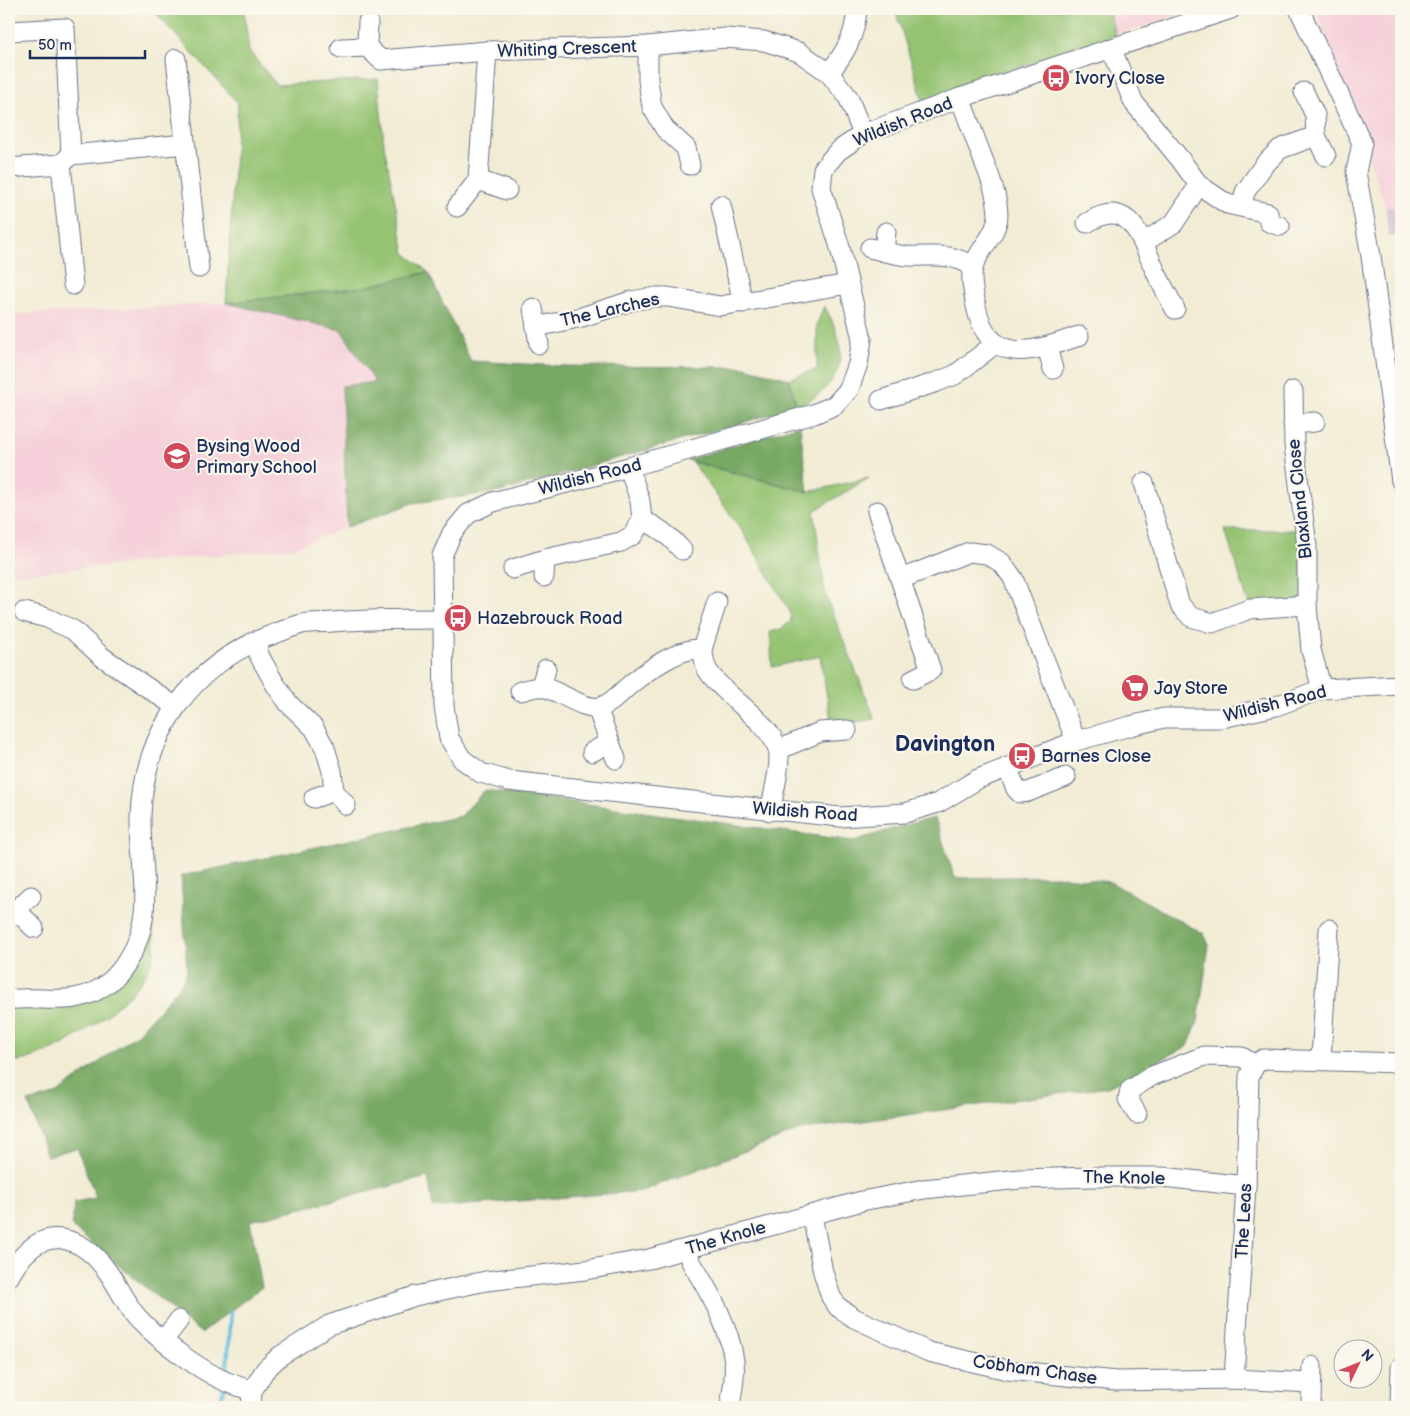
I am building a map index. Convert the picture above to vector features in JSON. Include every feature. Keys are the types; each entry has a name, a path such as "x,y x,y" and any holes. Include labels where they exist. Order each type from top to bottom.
{"street":[{"path":"828,73 842,57 852,37 859,9"},
{"name":"Wildish Road","path":"1231,9 960,98 863,134 838,151 823,169 821,188 839,244 862,339 858,364 849,389 835,405 814,414 629,467 493,502 468,514 452,533 442,556 444,706 450,738 462,759 481,773 509,782 840,817 905,813 938,803 978,779 1076,741 1164,718 1222,718 1276,706 1322,689 1401,685"},
{"path":"1299,9 1362,143 1356,172 1371,256 1401,481"},
{"path":"341,48 367,47 368,22"},
{"path":"9,31 65,28 66,160 73,284"},
{"name":"Whiting Crescent","path":"367,47 381,60 487,52 648,46 725,38 764,41 798,52 828,73 848,98 863,134"},
{"name":"Whiting Crescent","path":"648,46 648,80 652,107 665,129 692,151"},
{"path":"1111,48 1134,103 1199,185 1227,204 1268,213 1269,222 1280,226"},
{"name":"Whiting Crescent","path":"478,180 487,52"},
{"path":"176,59 198,268"},
{"path":"1304,92 1315,115 1316,136 1326,156"},
{"path":"960,98 996,194 998,216 992,235 973,266 972,286 977,311 984,330 995,344 1010,350 1036,350 1079,336"},
{"path":"1242,206 1246,192 1264,165 1280,148 1316,136"},
{"path":"9,168 185,144"},
{"path":"457,207 478,180 507,190"},
{"path":"1143,243 1174,223 1199,185"},
{"path":"1087,224 1095,218 1114,213 1128,219 1137,230 1158,278 1176,309"},
{"path":"719,219 743,303"},
{"path":"886,232 877,250 906,256 940,255 958,258 973,266"},
{"name":"The Larches","path":"533,308 538,335 582,317 631,302 656,297 668,297 720,306 848,284"},
{"path":"881,400 908,386 934,384 955,375 995,344"},
{"path":"1047,347 1053,369"},
{"name":"Blaxland Close","path":"1293,391 1294,445 1306,530 1307,605 1311,650 1322,689"},
{"name":"Blaxland Close","path":"1293,424 1314,422"},
{"path":"513,569 545,568 621,542 633,535 642,520 640,501 629,467"},
{"path":"1144,483 1143,506 1180,605 1191,617 1212,623 1250,610 1307,605"},
{"path":"877,511 931,670 913,679"},
{"path":"642,520 654,525 671,537 682,550"},
{"path":"901,579 969,552 987,554 1002,563 1013,578 1076,741"},
{"path":"717,602 702,649 707,670 729,695 767,731 778,750 779,760 770,810"},
{"path":"24,612 46,618 73,630 101,656 176,707"},
{"path":"9,1000 70,999 89,995 104,986 120,972 133,952 141,933 144,899 145,882 141,818 144,781 155,744 176,707 194,683 229,656 254,641 302,624 361,619 442,619"},
{"path":"254,641 275,684 289,704 314,728 325,748 340,798 314,798"},
{"path":"520,691 543,678 589,706 600,707 662,663 693,648 702,649"},
{"path":"592,752 613,750 600,716 600,707"},
{"path":"778,750 819,724 847,730"},
{"path":"1007,767 1016,789 1020,793 1028,792 1066,777"},
{"path":"31,896 12,913 34,928"},
{"path":"1321,1059 1329,929"},
{"path":"1137,1114 1128,1099 1130,1090 1152,1076 1184,1062 1204,1056 1242,1057 1255,1064 1263,1058 1401,1063"},
{"name":"The Leas","path":"1234,1379 1246,1186 1249,1076 1255,1064"},
{"name":"The Knole","path":"251,1399 265,1370 280,1356 329,1325 415,1296 486,1281 585,1270 649,1260 862,1201 924,1189 1020,1179 1162,1178 1246,1186"},
{"name":"Cobham Chase","path":"812,1215 830,1297 838,1307 854,1318 929,1352 1008,1370 1116,1381 1234,1379 1312,1374 1311,1403"},
{"path":"9,1277 28,1251 43,1241 62,1238 76,1242 104,1266 141,1322 163,1341 251,1399"},
{"path":"690,1260 717,1305 728,1336 734,1362 730,1407"},
{"path":"163,1341 179,1320"},
{"path":"1400,1407 1401,1367"}],"shaded area":[{"path":"1107,9 1196,9 1116,35"},
{"path":"1316,9 1401,9 1401,207 1386,208"},
{"path":"1401,207 1401,237 1388,237 1386,208"},
{"name":"Bysing Wood Primary School","path":"226,303 341,330 375,383 342,386 347,527 292,548 9,575 9,315"}],"green space":[{"path":"152,9 244,9 249,51 277,85 378,79 384,145 405,253 428,272 364,287 226,303 238,103"},
{"path":"895,9 1107,9 1116,35 923,101"},
{"path":"428,272 471,361 560,366 745,367 789,379 797,407 499,492 413,503 347,527 342,386 375,382 341,330 226,303 364,287"},
{"path":"824,306 839,339 840,362 830,383 818,395 797,407 789,379 817,369 817,324"},
{"path":"800,425 808,492 687,460"},
{"path":"692,462 808,492 869,478 814,511 825,594 875,719 832,726 820,656 772,667 770,632 781,629 791,621 790,612 741,529"},
{"path":"1225,530 1306,530 1307,605 1250,609"},
{"path":"485,790 854,841 908,824 935,818 955,878 1056,876 1110,882 1204,934 1209,945 1198,1022 1188,1046 1108,1087 800,1130 642,1191 433,1208 428,1177 250,1221 262,1287 201,1333 72,1227 74,1202 96,1198 77,1148 47,1156 28,1102 55,1095 138,1033 180,986 187,972 181,876 461,816"},
{"path":"150,910 154,934 153,959 147,973 137,986 111,1012 81,1034 53,1050 17,1062 11,1037 9,1038 9,1007 102,994"}],"waterway":[{"path":"226,1378 231,1312"},
{"path":"222,1407 221,1400 225,1385"}],"place":[{"name":"Ivory Close","path":"1056,78"},
{"name":"Bysing Wood Primary School","path":"177,456"},
{"name":"Hazebrouck Road","path":"458,618"},
{"name":"Jay Store","path":"1135,688"},
{"name":"Barnes Close","path":"1022,756"}],"district":[{"name":"Davington","path":"945,744"}]}
